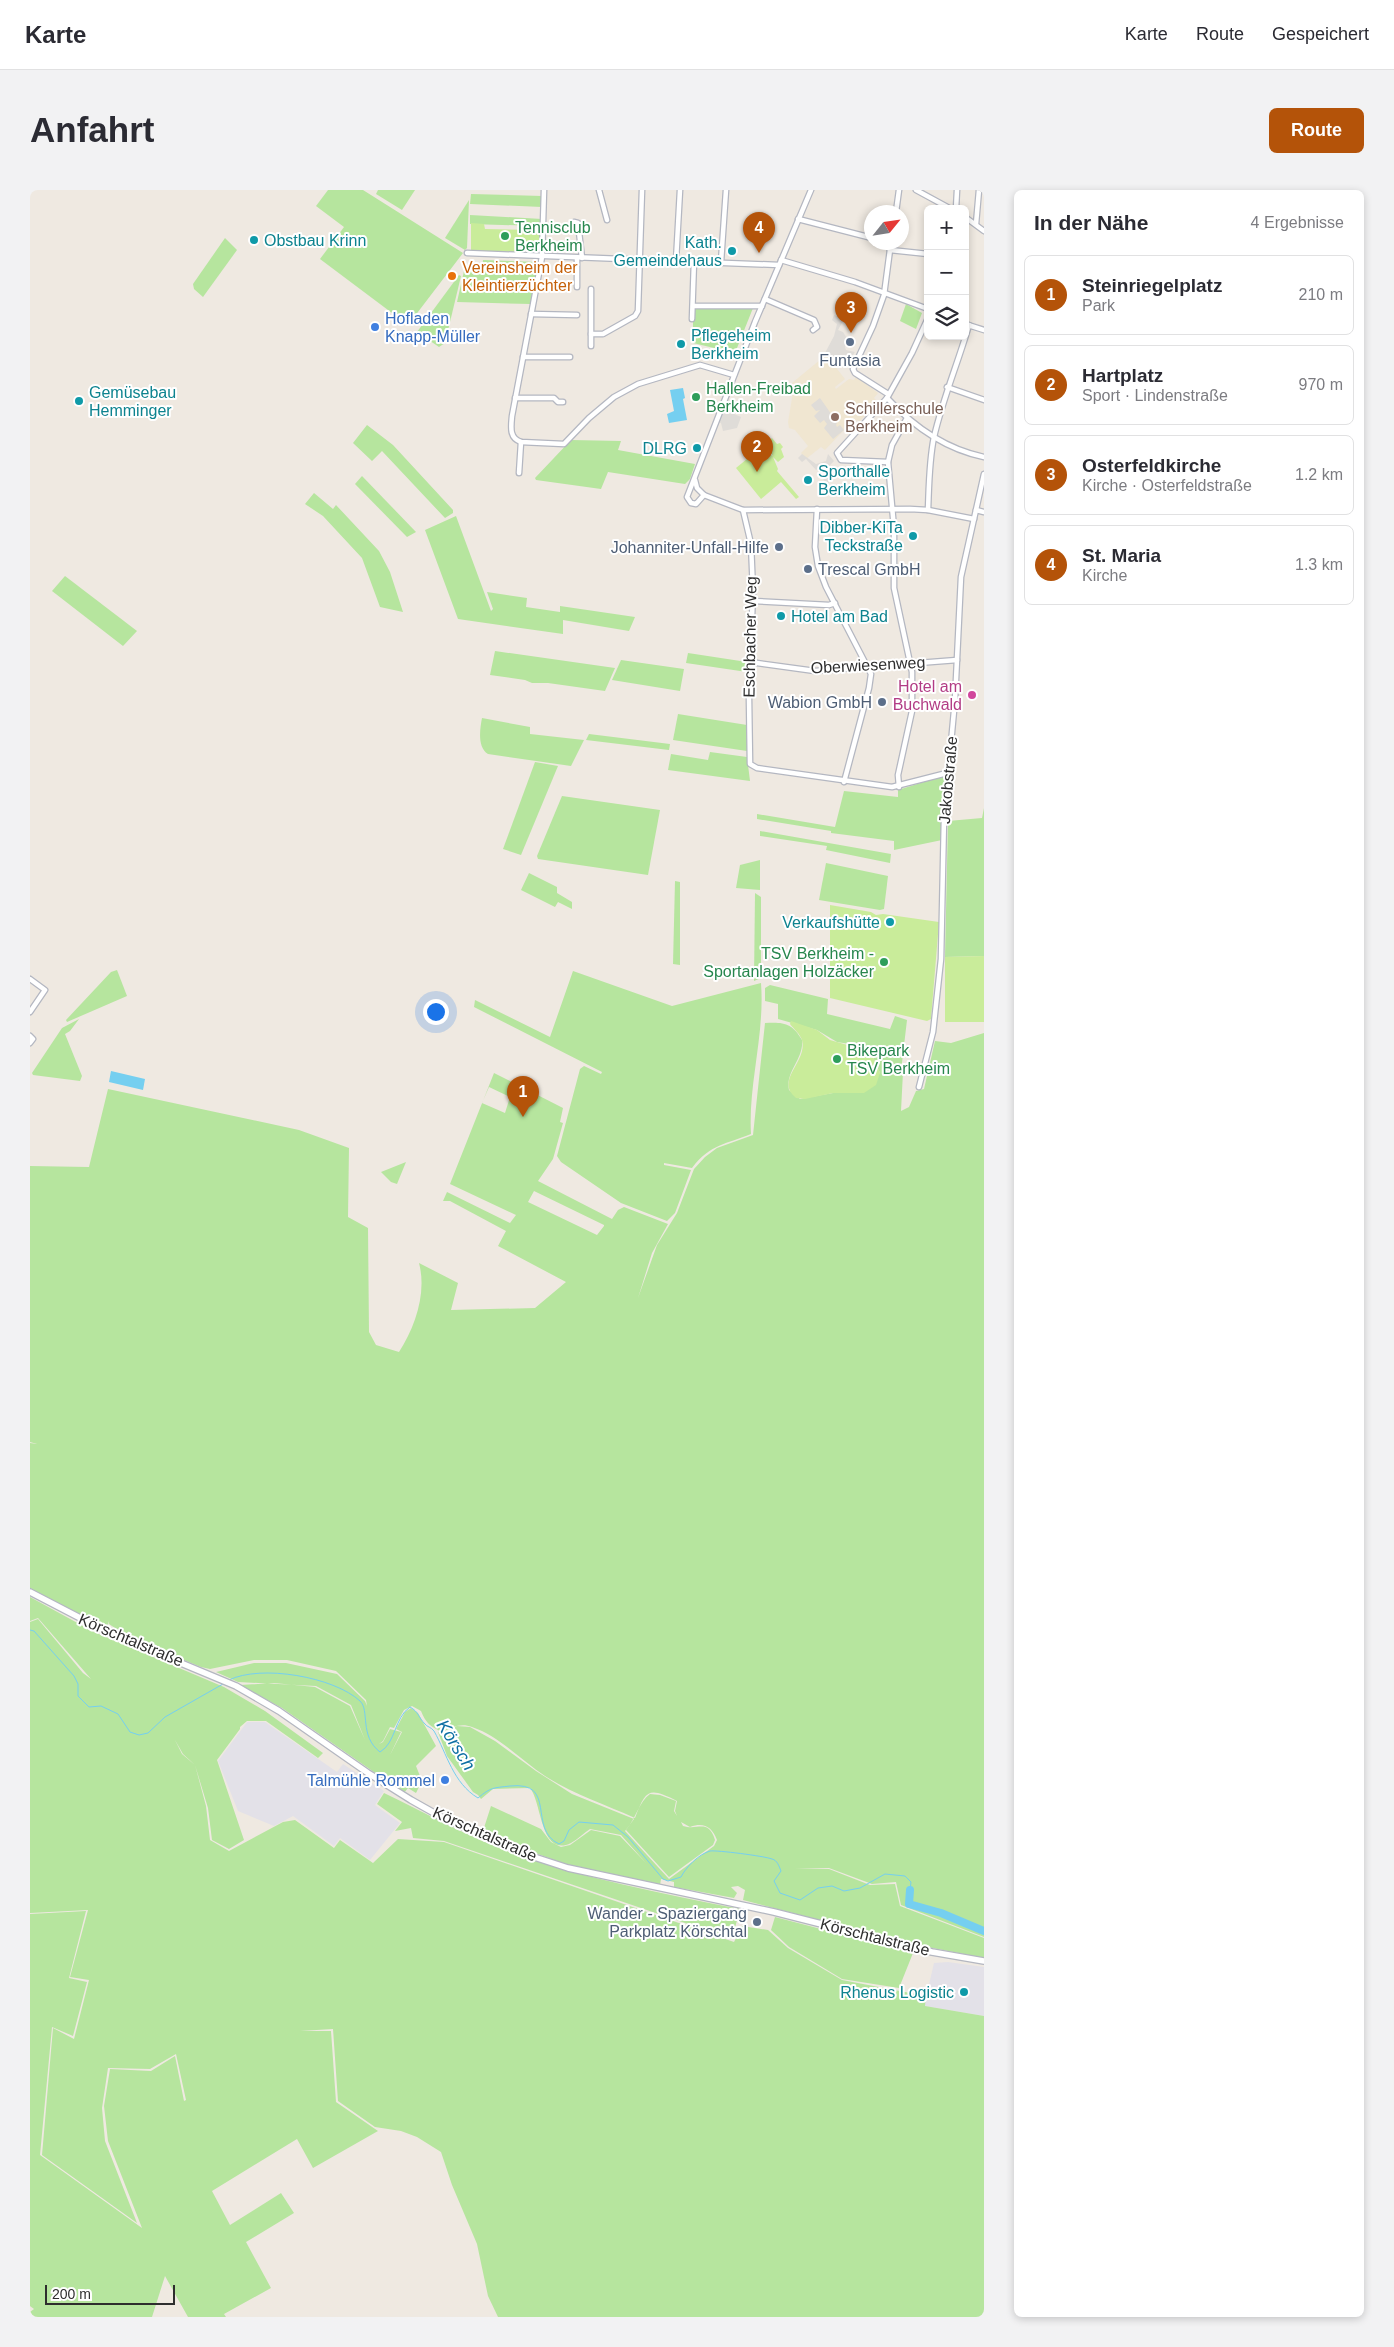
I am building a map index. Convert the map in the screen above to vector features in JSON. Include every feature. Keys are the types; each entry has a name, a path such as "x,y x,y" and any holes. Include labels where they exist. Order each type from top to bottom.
{"main road":[{"name":"Körschtalstraße","path":"30,1592 109,1633 236,1686 279,1711 368,1773 411,1800 479,1835 528,1855 568,1868 774,1912 932,1952 984,1961"}],"street":[{"path":"544,190 542,257 511,420 513,436 521,442 564,444 589,418 614,397 631,386 653,378 703,365 734,375"},
{"path":"599,190 607,220"},
{"path":"591,334 605,333 638,314 642,190"},
{"path":"676,261 680,190"},
{"path":"721,262 726,190"},
{"path":"704,495 701,501 696,504 688,500 688,494 734,375 778,265 811,190"},
{"path":"897,205 899,190"},
{"path":"916,190 944,205"},
{"path":"956,190 956,205"},
{"path":"976,224 979,190"},
{"path":"798,219 864,236"},
{"path":"969,220 984,231"},
{"path":"574,222 578,223 579,258 576,287"},
{"path":"924,254 890,250 884,291 873,326 854,368 855,373 887,396 908,418 934,438 958,450 984,456"},
{"path":"467,253 778,265"},
{"path":"781,260 884,291 924,307"},
{"path":"692,319 694,261"},
{"path":"591,289 591,346"},
{"path":"765,299 814,320 818,326 813,330"},
{"path":"692,306 762,306"},
{"path":"531,314 577,314"},
{"path":"969,326 984,330"},
{"path":"888,462 841,460 837,454 887,396 912,353 924,327"},
{"path":"928,510 930,465 934,438 962,340"},
{"path":"523,356 570,357"},
{"path":"948,387 984,400"},
{"path":"515,398 554,398 558,402 563,402"},
{"path":"899,786 898,774 912,705 911,663 893,585 893,509 888,462 892,445 908,418"},
{"path":"520,474 521,442"},
{"name":"Jakobstraße","path":"919,1087 933,1032 941,959 944,828 957,660 961,572 984,474"},
{"path":"695,479 697,488 704,495 743,510 928,510 974,519"},
{"path":"817,509 815,553 820,571 870,674 870,688 844,782 888,787 899,786 948,773"},
{"name":"Eschbacher Weg","path":"743,510 751,544 753,601 750,662 750,764 756,768 844,782"},
{"path":"976,510 984,512"},
{"path":"753,601 827,605 835,603"},
{"name":"Oberwiesenweg","path":"750,662 815,670 957,660"},
{"path":"30,979 45,990 30,1012"},
{"path":"30,1002 35,1005"},
{"path":"30,1036 33,1038 30,1043"}],"shaded area":[{"path":"844,312 852,315 851,318 844,319 838,330 843,332 848,340 845,347 846,350 855,352 846,365 825,353 834,336 837,324 832,320 834,315 839,317"},
{"path":"826,355 845,379 835,387 836,389 849,379 854,380 856,377 878,393 874,398 876,400 874,405 860,421 857,420 844,430 825,450 821,447 806,459 801,453 808,446 795,430 789,428 788,422 794,386 792,383"},
{"path":"820,398 834,418 838,420 837,427 840,425 844,430 833,439 824,428 827,424 824,420 820,423 814,416 820,410 816,411 811,405"},
{"path":"723,409 741,417 737,428 723,431 721,423 718,422"},
{"path":"802,454 816,464 826,461 828,454 834,461 829,466 829,486 823,479 823,470 819,468 816,470 806,459 802,462 798,458"},
{"path":"247,1722 265,1722 337,1772 343,1764 384,1791 375,1805 400,1823 370,1860 340,1838 334,1846 293,1816 274,1826 238,1811 218,1761"},
{"path":"948,1962 984,1967 984,2016 924,2006 934,1963"}],"green space":[{"path":"328,190 363,190 463,253 408,325 320,259 344,227 316,206"},
{"path":"378,190 415,190 402,210 376,194"},
{"path":"471,194 542,196 542,207 470,204"},
{"path":"469,200 467,248 465,250 445,238"},
{"path":"470,215 542,219 541,226 470,224"},
{"name":"Tennisclub Berkheim","path":"471,223 484,224 485,229 540,230 540,243 518,242 517,253 471,252"},
{"path":"225,238 237,250 203,297 194,289 193,284"},
{"path":"483,260 539,262 531,304 457,302 464,271 482,271"},
{"path":"459,275 461,276 445,343 439,347 417,332"},
{"path":"906,304 922,313 916,329 900,321"},
{"path":"695,308 753,308 735,353 693,343 693,311"},
{"path":"367,425 393,445 453,510 453,513 445,518 382,451 372,461 353,443"},
{"path":"772,438 783,447 781,449 784,457 778,462 773,457 778,469 777,471 799,497 796,499 781,482 761,499 736,468 759,449 773,456 764,445"},
{"path":"571,440 621,441 618,450 695,464 690,479 685,484 608,472 601,489 536,480 535,478"},
{"path":"362,476 416,532 407,537 355,484"},
{"path":"314,493 333,509 336,505 379,551 390,572 403,612 380,607 362,558 323,516 305,504"},
{"path":"456,516 491,611 493,609 487,592 527,598 526,607 560,612 560,606 635,617 629,631 563,620 563,634 458,619 425,530"},
{"path":"65,576 137,631 123,646 52,591"},
{"path":"495,651 615,668 605,691 548,683 532,683 525,680 490,675"},
{"path":"688,653 747,662 747,672 686,663"},
{"path":"621,660 684,669 680,691 612,680"},
{"path":"678,714 747,725 747,751 673,740"},
{"path":"482,718 530,727 530,734 584,740 571,766 488,754 482,747 481,742"},
{"path":"589,734 670,744 669,750 586,740"},
{"path":"710,752 747,757 750,781 668,770 671,754 708,760"},
{"path":"535,762 558,766 521,855 503,849"},
{"path":"943,776 945,779 942,840 894,850 894,841 831,833 831,831 757,819 757,814 835,827 844,791 898,797 898,790"},
{"path":"562,796 660,810 648,875 538,859 537,856"},
{"path":"984,808 984,956 945,957 948,821 982,818"},
{"path":"760,831 891,854 890,863 826,850 827,846 760,836"},
{"path":"760,860 760,890 736,888 740,865"},
{"path":"826,863 888,876 884,909 880,910 819,900"},
{"path":"529,873 557,887 557,893 572,902 572,909 558,902 555,907 521,890"},
{"path":"675,881 680,882 680,965 673,964"},
{"path":"755,893 761,897 761,978 754,981"},
{"name":"TSV Berkheim - Sportanlagen Holzäcker","path":"830,905 871,912 876,915 883,914 939,922 931,1019 927,1021 830,998"},
{"path":"984,956 984,1022 945,1022 945,957"},
{"path":"117,970 127,996 67,1022 66,1020 111,972"},
{"path":"573,971 672,1006 761,983 761,1021 752,1097 751,1134 712,1149 692,1168 664,1163 664,1165 691,1170 675,1213 667,1221 621,1203 561,1162 557,1156 580,1069 584,1066 601,1074 602,1072 474,1007 475,1000 550,1037"},
{"path":"770,985 828,999 827,1014 890,1029 895,1016 907,1020 901,1071 903,1072 901,1111 909,1107 916,1091 924,1089 935,1041 951,1043 984,1033 984,1937 901,1905 896,1882 872,1884 829,1868 795,1869 829,1869 870,1885 895,1884 900,1906 984,1938 984,1958 907,1943 743,1900 745,1890 738,1886 731,1887 737,1893 734,1898 674,1887 674,1882 661,1879 660,1885 574,1867 482,1834 491,1806 541,1829 553,1843 543,1826 534,1795 530,1788 493,1789 481,1799 473,1792 447,1756 438,1732 443,1733 457,1726 443,1732 429,1724 421,1711 412,1706 404,1710 394,1728 390,1727 383,1741 379,1744 383,1742 390,1729 401,1732 390,1755 402,1732 396,1729 405,1712 411,1708 418,1713 436,1746 416,1766 422,1781 416,1793 408,1788 404,1793 282,1708 240,1685 266,1683 238,1682 216,1672 254,1663 286,1663 337,1674 365,1701 367,1706 366,1700 336,1671 287,1660 254,1660 210,1669 201,1667 125,1636 136,1638 124,1634 109,1624 109,1621 108,1625 117,1633 30,1588 30,1443 37,1444 30,1442 30,1166 89,1167 108,1089 299,1130 349,1148 348,1217 368,1228 369,1332 376,1345 399,1352 410,1332 418,1309 422,1286 419,1263 458,1283 451,1310 535,1308 566,1282 498,1246 506,1231 450,1201 443,1201 447,1192 510,1223 516,1215 450,1184 482,1103 505,1113 510,1097 489,1087 483,1100 494,1073 563,1108 560,1122 563,1123 553,1159 538,1181 612,1219 618,1210 624,1207 668,1224 652,1253 638,1298 657,1245 677,1213 694,1169 717,1148 753,1135 765,1023 782,1023 787,1025 795,1030 802,1040 802,1047 788,1083 789,1090 800,1099 848,1092 880,1073 873,1057 856,1045 837,1042 817,1030 778,1019 778,1004 765,1001 765,988","holes":["534,1191 604,1225 597,1235 528,1202","292,1685 316,1686 351,1705 365,1740 350,1706 315,1687","457,1726 468,1726 482,1731 501,1742 545,1776 578,1794 634,1818 572,1794 536,1771 495,1741 470,1727","650,1793 654,1793 660,1794 677,1801 675,1811 677,1816 674,1811 676,1801 660,1795 650,1794 639,1808","630,1824 626,1830 669,1877 713,1845 715,1840 709,1829 706,1827 690,1827 703,1825 710,1829 713,1832 717,1840 714,1846 669,1879 625,1831","590,1829 621,1835 646,1863 620,1836 591,1830 570,1845 561,1847 553,1843 561,1846 571,1843"]},
{"path":"79,1019 70,1031 65,1034 82,1076 80,1081 33,1075 32,1073 62,1028"},
{"name":"Bikepark TSV Berkheim","path":"791,1021 817,1030 830,1040 865,1050 873,1057 880,1073 876,1085 864,1093 833,1093 805,1099 796,1098 790,1091 788,1084 803,1048 802,1040 790,1024"},
{"path":"406,1162 397,1184 391,1182 381,1172"},
{"path":"30,1597 94,1632 224,1687 265,1711 323,1753 318,1758 266,1721 247,1721 240,1727 217,1760 244,1840 229,1849 212,1840 208,1808 195,1765 206,1806 210,1840 229,1851 283,1822 295,1820 334,1848 340,1840 373,1863 398,1839 444,1842 734,1942 742,1926 768,1930 788,1948 842,1980 926,1996 925,2006 984,2016 984,2317 498,2317 488,2296 477,2244 452,2185 441,2152 417,2137 401,2131 375,2127 338,2101 333,2029 300,2031 331,2031 336,2102 378,2131 313,2168 297,2139 212,2191 230,2225 281,2193 294,2213 246,2242 271,2288 224,2314 226,2317 188,2317 165,2276 152,2317 30,2317 30,2312 34,2309 30,2306 30,1914 86,1911 69,1978 87,1982 73,2036 52,2027 40,2155 142,2228 108,2141 104,2106 110,2069 151,2071 175,2056 184,2101 186,2100 176,2054 150,2069 108,2068 102,2108 105,2141 137,2223 42,2155 53,2028 74,2039 89,1980 70,1977 88,1910 30,1913 30,1622 38,1619 83,1673 91,1679 38,1618 30,1621"},
{"path":"384,1793 474,1837 533,1860 621,1884 740,1909 732,1939 444,1841 413,1838 411,1828 395,1831 402,1822 377,1804"},
{"path":"775,1917 913,1953 899,1988 842,1979 789,1947 771,1930"}],"water":[{"path":"683,388 687,420 669,423 667,414 674,411 670,390"},
{"path":"111,1071 145,1079 143,1090 109,1082"}],"waterway":[{"name":"Körsch","path":"30,1630 34,1631 74,1676 78,1684 78,1696 89,1707 101,1706 118,1714 130,1732 139,1735 148,1733 165,1717 223,1684"},
{"name":"Körsch","path":"229,1680 243,1675 278,1673 297,1675 333,1685 348,1693 363,1705 369,1739 380,1752 389,1743 401,1717 410,1707 434,1731 452,1768 469,1792 478,1798 492,1789 525,1786 533,1791 538,1798 545,1828 550,1837 559,1844 564,1841 569,1830 579,1822 613,1825 628,1837 663,1879 668,1881 681,1877 689,1865 697,1858 710,1851 714,1851 731,1852 774,1860 778,1863 781,1871 774,1881 780,1893 800,1900 818,1888 832,1886 844,1891 860,1888 885,1874 905,1876 911,1882 910,1890"},
{"name":"Körsch","path":"910,1890 909,1904 941,1913 984,1931"}],"place":[{"name":"Tennisclub Berkheim","path":"505,236"},
{"name":"Obstbau Krinn","path":"254,240"},
{"name":"Kath. Gemeindehaus","path":"732,251"},
{"name":"St. Maria","path":"759,253"},
{"name":"Vereinsheim der Kleintierzüchter","path":"452,276"},
{"name":"Hofladen Knapp-Müller","path":"375,327"},
{"name":"Osterfeldkirche","path":"851,333"},
{"name":"Funtasia","path":"850,342"},
{"name":"Pflegeheim Berkheim","path":"681,344"},
{"name":"Hallen-Freibad Berkheim","path":"696,397"},
{"name":"Gemüsebau Hemminger","path":"79,401"},
{"name":"Schillerschule Berkheim","path":"835,417"},
{"name":"DLRG","path":"697,448"},
{"name":"Hartplatz","path":"757,472"},
{"name":"Sporthalle Berkheim","path":"808,480"},
{"name":"Dibber-KiTa Teckstraße","path":"913,536"},
{"name":"Johanniter-Unfall-Hilfe","path":"779,547"},
{"name":"Trescal GmbH","path":"808,569"},
{"name":"Hotel am Bad","path":"781,616"},
{"name":"Hotel am Buchwald","path":"972,695"},
{"name":"Wabion GmbH","path":"882,702"},
{"name":"Verkaufshütte","path":"890,922"},
{"name":"TSV Berkheim - Sportanlagen Holzäcker","path":"884,962"},
{"name":"Bikepark TSV Berkheim","path":"837,1059"},
{"name":"Steinriegelplatz","path":"523,1117"},
{"name":"Talmühle Rommel","path":"445,1780"},
{"name":"Wander - Spaziergang Parkplatz Körschtal","path":"757,1922"},
{"name":"Rhenus Logistic","path":"964,1992"}]}
